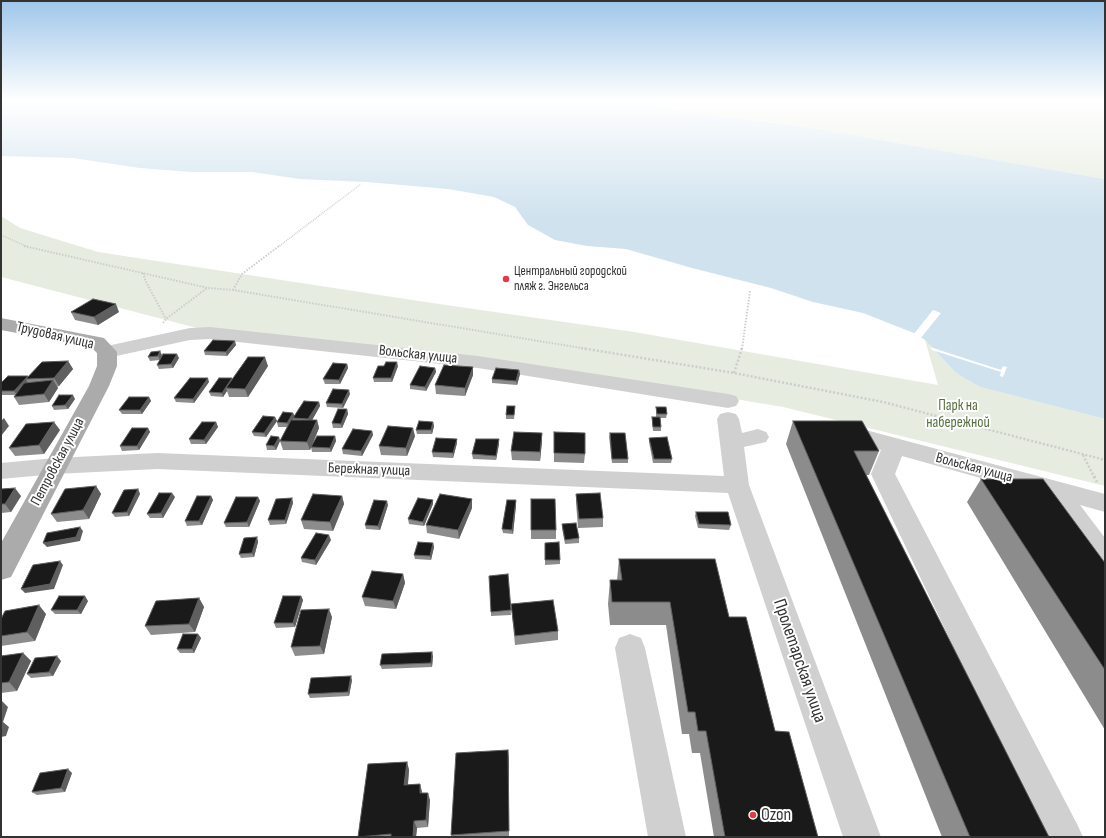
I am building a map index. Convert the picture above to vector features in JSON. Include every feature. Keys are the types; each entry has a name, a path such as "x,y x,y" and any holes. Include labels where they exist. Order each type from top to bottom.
{"main road":[{"name":"Трудовая улица","path":"1,324 96,342 107,352"},
{"name":"Петровская улица","path":"1,569 99,386 107,366 107,352"}],"street":[{"name":"Вольская улица","path":"107,352 190,334 210,333 478,362 728,410"},
{"name":"Пролетарская улица","path":"728,410 737,485 862,837"},
{"path":"732,442 758,437"},
{"name":"Вольская улица","path":"862,437 1054,490 1101,494"},
{"path":"892,446 883,474 1064,837"},
{"name":"Бережная улица","path":"1,471 55,466 157,461 737,485"},
{"path":"1054,490 1105,558"},
{"path":"630,648 667,837"}],"path":[{"path":"233,290 242,274 360,184"},
{"path":"1,235 24,246 208,288 233,290 734,372 883,402 1105,460"},
{"path":"143,273 146,282 166,319 208,288"},
{"path":"734,372 742,351 750,291"},
{"path":"1082,454 1101,494"}],"green space":[{"path":"881,140 1105,140 1105,179"},
{"name":"Парк на набережной","path":"1,216 20,228 98,252 634,332 938,385 925,340 955,372 980,387 1105,419 1105,486 783,407 483,357 197,328 1,277"}],"water":[{"path":"1,140 881,140 1105,179 1105,419 980,387 955,372 925,340 914,333 863,313 813,302 771,288 692,268 626,249 587,246 555,240 528,225 515,207 494,197 448,189 367,182 300,179 252,172 191,172 140,168 73,158 1,156"}],"pier":[{"path":"933,310 941,313 920,339 913,335"},
{"path":"930,347 1001,370 1003,366 1007,367 1003,377 1000,376 1001,372 932,350"}],"building":[{"path":"93,299 116,304 94,317 71,312"},
{"path":"213,340 235,341 226,352 204,351"},
{"path":"160,351 158,356 148,357 151,352"},
{"path":"163,354 177,354 171,364 157,365"},
{"path":"248,357 265,357 245,389 226,388"},
{"path":"68,361 54,378 26,379 42,362"},
{"path":"386,362 397,362 391,378 373,378 378,366 384,366"},
{"path":"333,363 347,364 339,380 323,379"},
{"path":"444,365 473,367 465,388 435,385"},
{"path":"420,366 435,368 425,387 410,385"},
{"path":"496,368 519,370 516,381 492,379"},
{"path":"8,376 28,376 14,391 1,391 1,383"},
{"path":"190,378 208,378 193,399 174,398"},
{"path":"219,378 232,378 222,393 209,392"},
{"path":"53,380 44,394 14,397 24,383"},
{"path":"333,389 349,390 342,404 326,403"},
{"path":"59,395 73,395 65,405 52,406"},
{"path":"129,397 149,397 140,410 119,410"},
{"path":"304,401 319,402 308,419 293,418"},
{"path":"507,406 515,406 514,415 506,415"},
{"path":"656,407 666,407 667,414 657,414"},
{"path":"338,409 347,409 341,424 332,423"},
{"path":"283,412 293,413 287,423 277,422"},
{"path":"263,416 275,417 264,433 252,432"},
{"path":"652,417 660,417 661,427 653,427"},
{"path":"291,420 317,420 307,442 280,441"},
{"path":"419,421 433,422 431,430 416,430"},
{"path":"793,421 862,421 879,451 854,451 1049,837 970,837"},
{"path":"54,422 39,445 9,448 26,424"},
{"path":"202,422 216,422 204,440 189,439"},
{"path":"388,426 413,428 406,448 379,446"},
{"path":"132,428 148,428 137,446 120,446"},
{"path":"353,429 372,431 361,451 342,449"},
{"path":"514,432 542,433 540,452 511,451"},
{"path":"554,432 585,433 585,454 554,453"},
{"path":"610,433 625,433 628,459 612,459"},
{"path":"271,436 279,437 274,446 266,445"},
{"path":"317,436 335,436 330,448 311,447"},
{"path":"667,437 672,459 654,459 649,438"},
{"path":"436,438 457,439 453,453 432,452"},
{"path":"476,439 499,439 496,456 472,454"},
{"path":"981,479 1043,479 1105,563 1105,670"},
{"path":"96,486 83,510 51,514 65,489"},
{"path":"15,488 5,504 1,504 1,489"},
{"path":"138,489 127,512 112,513 124,490"},
{"path":"159,493 172,493 161,513 147,514"},
{"path":"600,493 603,518 579,519 576,494"},
{"path":"313,494 342,496 330,522 301,520"},
{"path":"440,494 472,499 458,530 426,525"},
{"path":"197,496 211,496 199,521 185,521"},
{"path":"236,497 258,497 247,522 224,523"},
{"path":"292,498 285,520 268,520 276,499"},
{"path":"418,498 433,500 423,522 408,519"},
{"path":"531,499 555,499 556,530 531,530"},
{"path":"374,500 387,501 378,526 365,525"},
{"path":"507,500 516,500 512,530 502,529"},
{"path":"696,512 728,512 731,525 699,524"},
{"path":"576,523 579,538 565,540 562,524"},
{"path":"80,527 76,537 43,543 47,533"},
{"path":"316,533 329,535 315,560 301,558"},
{"path":"257,537 252,553 239,554 244,538"},
{"path":"418,542 433,543 430,556 414,555"},
{"path":"559,542 560,560 545,560 545,543"},
{"path":"619,559 715,559 729,617 746,617 775,731 789,732 818,837 725,837 706,731 698,731 695,712 688,712 670,602 612,602 610,580 622,580"},
{"path":"60,561 50,584 21,589 33,565"},
{"path":"372,571 403,574 393,601 362,597"},
{"path":"508,574 511,610 491,612 489,576"},
{"path":"59,596 85,596 77,610 51,610"},
{"path":"283,596 301,596 293,623 274,623"},
{"path":"199,598 189,624 145,626 156,601"},
{"path":"553,600 558,631 515,636 511,604"},
{"path":"39,605 27,632 1,636 1,619 5,611"},
{"path":"329,609 320,646 291,647 301,610"},
{"path":"183,634 198,634 192,649 177,649"},
{"path":"432,652 431,663 380,665 382,654"},
{"path":"23,653 9,682 1,683 1,656"},
{"path":"57,656 49,672 27,674 35,658"},
{"path":"351,676 348,692 308,694 311,678"},
{"path":"508,750 509,831 451,835 456,753"},
{"path":"407,762 404,785 420,784 420,793 428,793 426,820 414,821 413,837 391,837 391,834 358,837 368,764"},
{"path":"68,769 61,788 32,792 40,773"}],"place":[{"name":"Центральный городской пляж г. Энгельса","path":"506,279"},
{"name":"Ozon","path":"753,815"}]}
